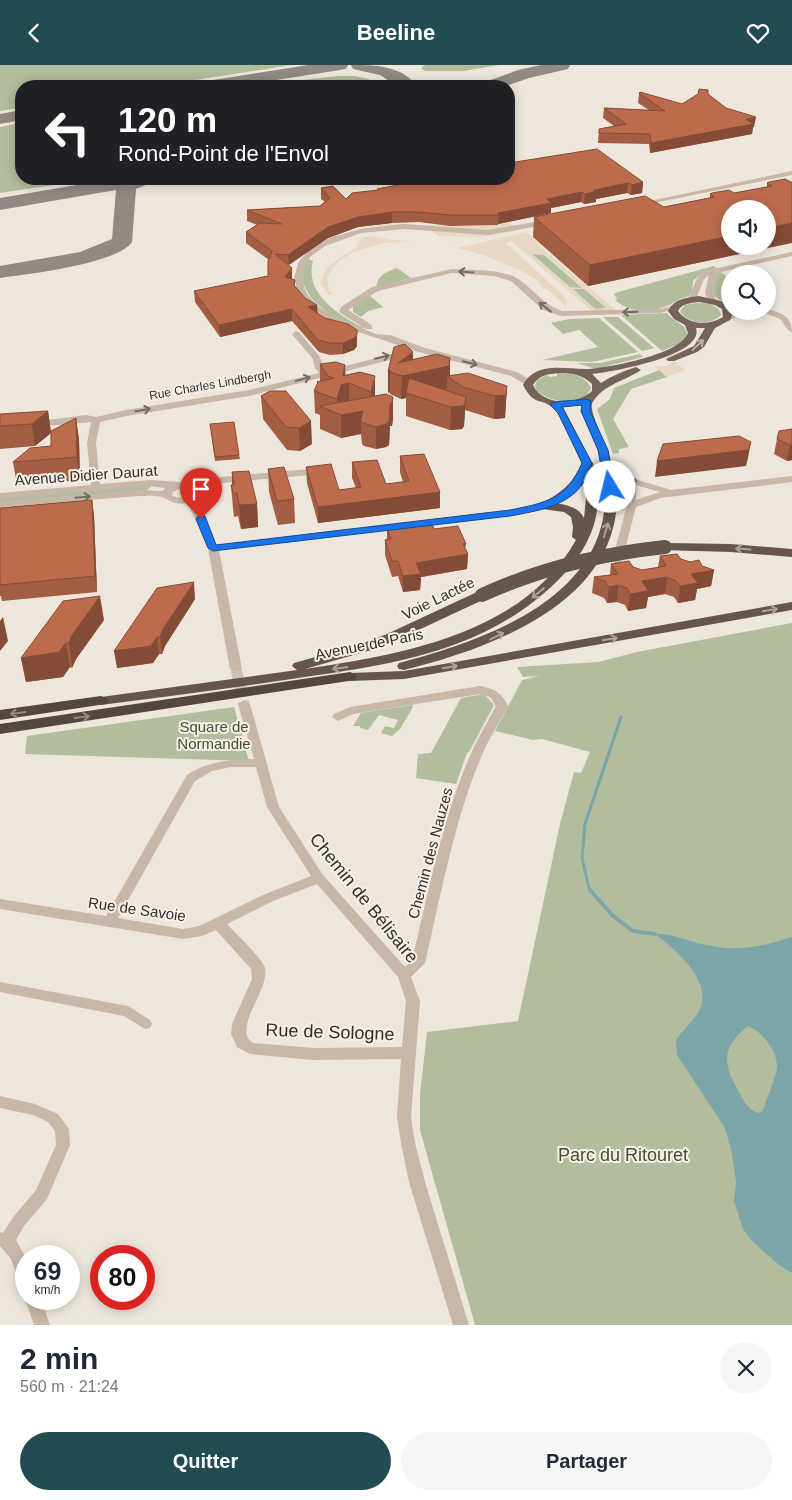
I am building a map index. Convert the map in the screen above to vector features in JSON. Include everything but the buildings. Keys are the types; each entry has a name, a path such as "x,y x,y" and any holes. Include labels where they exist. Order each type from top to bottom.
{"highway":[{"name":"Avenue de Paris","path":"101,701 305,673 405,656 470,635 504,618 532,599 558,575 573,556 585,535 592,511 593,487 587,463"},
{"name":"Avenue de Paris","path":"350,677 462,651 496,637 522,623 564,593 583,573 606,533 611,497 607,467"},
{"path":"546,506 566,508 577,514 580,519 573,556"},
{"name":"Voie Lactée","path":"101,701 122,692 291,668 327,659 392,637 522,576 581,559 612,553 665,547 731,548 792,553"},
{"path":"0,729 350,677 404,675 792,606"},
{"path":"0,715 101,701"}],"main road":[{"path":"714,324 688,323 678,318 673,311 674,308 680,303 692,300 713,301 721,307"},
{"path":"688,323 692,330 692,336 686,343 675,350 604,371 559,370 543,372 532,378 528,383 529,389 533,395 542,401 555,404 574,404 586,401 595,396 598,389 626,373 698,347 703,341 706,331 721,317"},
{"path":"576,371 594,380 598,389"},
{"name":"Avenue de Paris","path":"586,401 586,411 603,450 607,467"},
{"name":"Avenue de Paris","path":"555,404 562,413 587,463"},
{"path":"546,506 566,493 579,481 587,463"},
{"path":"607,467 632,481"}],"street":[{"path":"632,204 792,172"},
{"path":"392,340 379,338 330,317 309,303 297,282 299,267 308,255 322,245 368,230 417,227 469,233 490,233 554,219"},
{"path":"692,300 701,276 709,272 792,254"},
{"path":"713,301 709,293 711,277 719,270"},
{"path":"528,383 514,374 422,351 392,340 342,311 376,289 443,272 494,274 514,279 546,308 561,314 660,311 674,308"},
{"path":"776,313 792,329"},
{"path":"296,334 317,359 319,368 324,373"},
{"name":"Rue Charles Lindbergh","path":"23,426 86,418 96,420 126,413 248,393 386,356 422,351"},
{"path":"96,420 92,428 96,488"},
{"path":"236,669 213,548 196,504 190,499 197,493 193,487 210,481 330,470"},
{"path":"632,505 658,495 792,479"},
{"path":"616,561 632,505 630,498 632,481 674,493"},
{"name":"Avenue Didier Daurat","path":"0,496 155,483 193,487"},
{"path":"166,494 174,486"},
{"name":"Avenue Didier Daurat","path":"0,505 139,493 166,494 169,499 177,501 190,499"},
{"path":"213,548 510,513 546,506"},
{"name":"Chemin des Nauzes","path":"338,717 350,711 480,690 491,692 501,701 502,706 480,747 458,805 449,834 418,963 404,975"},
{"name":"Chemin de Bélisaire","path":"244,704 259,763 273,807 319,878 404,975 413,1001 404,1117 408,1143 417,1182 461,1325"},
{"path":"109,922 191,778 204,769 217,764 259,763"},
{"name":"Rue de Savoie","path":"0,904 183,934 202,931 268,898 319,878"},
{"name":"Rue de Sologne","path":"218,923 258,967 260,973 239,1024 238,1034 242,1043 250,1048 262,1050 313,1054 409,1053"},
{"path":"0,987 128,1011 146,1024"},
{"path":"0,1102 35,1110 53,1118 62,1129 63,1145 42,1194 3,1240 15,1254"},
{"path":"37,1310 42,1325"}],"green space":[{"path":"0,65 292,65 196,80 15,80 15,109 0,111"},
{"path":"425,65 499,65 464,71 425,71 421,68"},
{"path":"355,76 370,80 302,80"},
{"path":"15,124 15,185 54,185 0,193 0,127"},
{"path":"531,253 544,255 583,288 570,288"},
{"path":"308,259 313,261 312,273 314,284 326,302 344,317 364,328 361,330 332,315 308,294 301,273"},
{"path":"714,266 716,268 698,276 693,281 692,291 689,296 667,306 645,311 625,307 615,300 617,299 614,294 618,292"},
{"path":"397,268 411,278 376,287 383,275"},
{"path":"721,272 721,300 713,294 715,278"},
{"path":"572,289 584,289 607,308 595,309"},
{"path":"369,295 383,307 368,311 361,317 353,312 353,307"},
{"path":"696,303 708,304 718,308 721,315 712,321 693,321 680,311 685,305"},
{"path":"667,313 683,326 687,332 687,337 676,345 662,351 621,315"},
{"path":"603,317 618,317 654,348 642,351"},
{"path":"599,318 638,352 592,362 542,360 598,347 579,330 563,334 551,323 569,319"},
{"path":"640,354 643,357 596,369 577,363 600,363"},
{"path":"659,370 667,377 631,389 613,419 629,447 619,449 619,453 613,454 597,409 610,399 614,388"},
{"path":"557,373 572,374 585,380 591,388 587,395 581,399 566,402 550,398 537,391 535,386 537,380 547,375 550,377 557,376"},
{"path":"153,485 147,490 0,503 0,498"},
{"name":"Parc du Ritouret","path":"792,623 792,1325 475,1325 420,1130 420,1094 427,1032 518,1021 560,824 574,772 581,773 590,752 542,739 533,740 495,731 522,680 539,676 523,677 517,667 598,662 637,652"},
{"path":"484,694 494,705 467,753 456,784 416,778 418,754 431,753 461,698"},
{"path":"412,705 413,707 400,729 392,736 381,733 385,726 394,728 398,720 379,715 368,730 360,728 360,726 353,726 361,713"},
{"name":"Square de Normandie","path":"234,707 249,761 25,754 27,736"}],"shaded area":[{"path":"508,222 517,231 480,237 439,236 429,230 412,228 363,232 327,245 307,259 301,258 324,240 359,229 387,224 479,226"},
{"path":"526,232 545,251 617,311 592,311 511,241 506,243 564,296 567,301 566,306 547,289 542,288 537,280 524,272 483,255 458,248","holes":["532,254 544,255 582,288 570,287","573,289 584,289 606,308 595,309"]},
{"path":"372,236 392,240 453,243 412,241 384,243 353,252 337,263 327,277 329,291 333,294 329,295 320,283 327,268 337,259 356,248 361,238"},
{"path":"674,361 685,370 667,377 655,367 672,364 671,362"}],"water":[{"path":"655,934 726,948 747,948 792,937 792,1273 779,1265 753,1242 743,1229 734,1201 736,1182 732,1153 725,1128 677,1055 676,1041 698,1013 702,1002 702,990 691,968 673,948","holes":["748,1026 753,1028 771,1047 777,1065 776,1074 763,1111 758,1113 748,1107 744,1101 727,1063 727,1055 733,1041"]}],"waterway":[{"path":"591,891 582,858 585,824 621,717"},
{"path":"590,890 613,916 633,931 655,934"}],"taxiway":[{"path":"245,80 340,65"},
{"path":"359,65 386,71 399,80"},
{"path":"508,80 562,65"},
{"path":"0,119 15,116"},
{"path":"0,204 109,185"},
{"path":"0,272 46,265 100,253 122,242 126,189 129,185"}],"tunnel":[{"path":"236,669 244,704"}],"route":[{"path":"201,519 213,548 510,513 546,506 566,493 579,481 587,463 562,413 555,404 574,404 586,401 586,411 603,450 610,487"}]}
